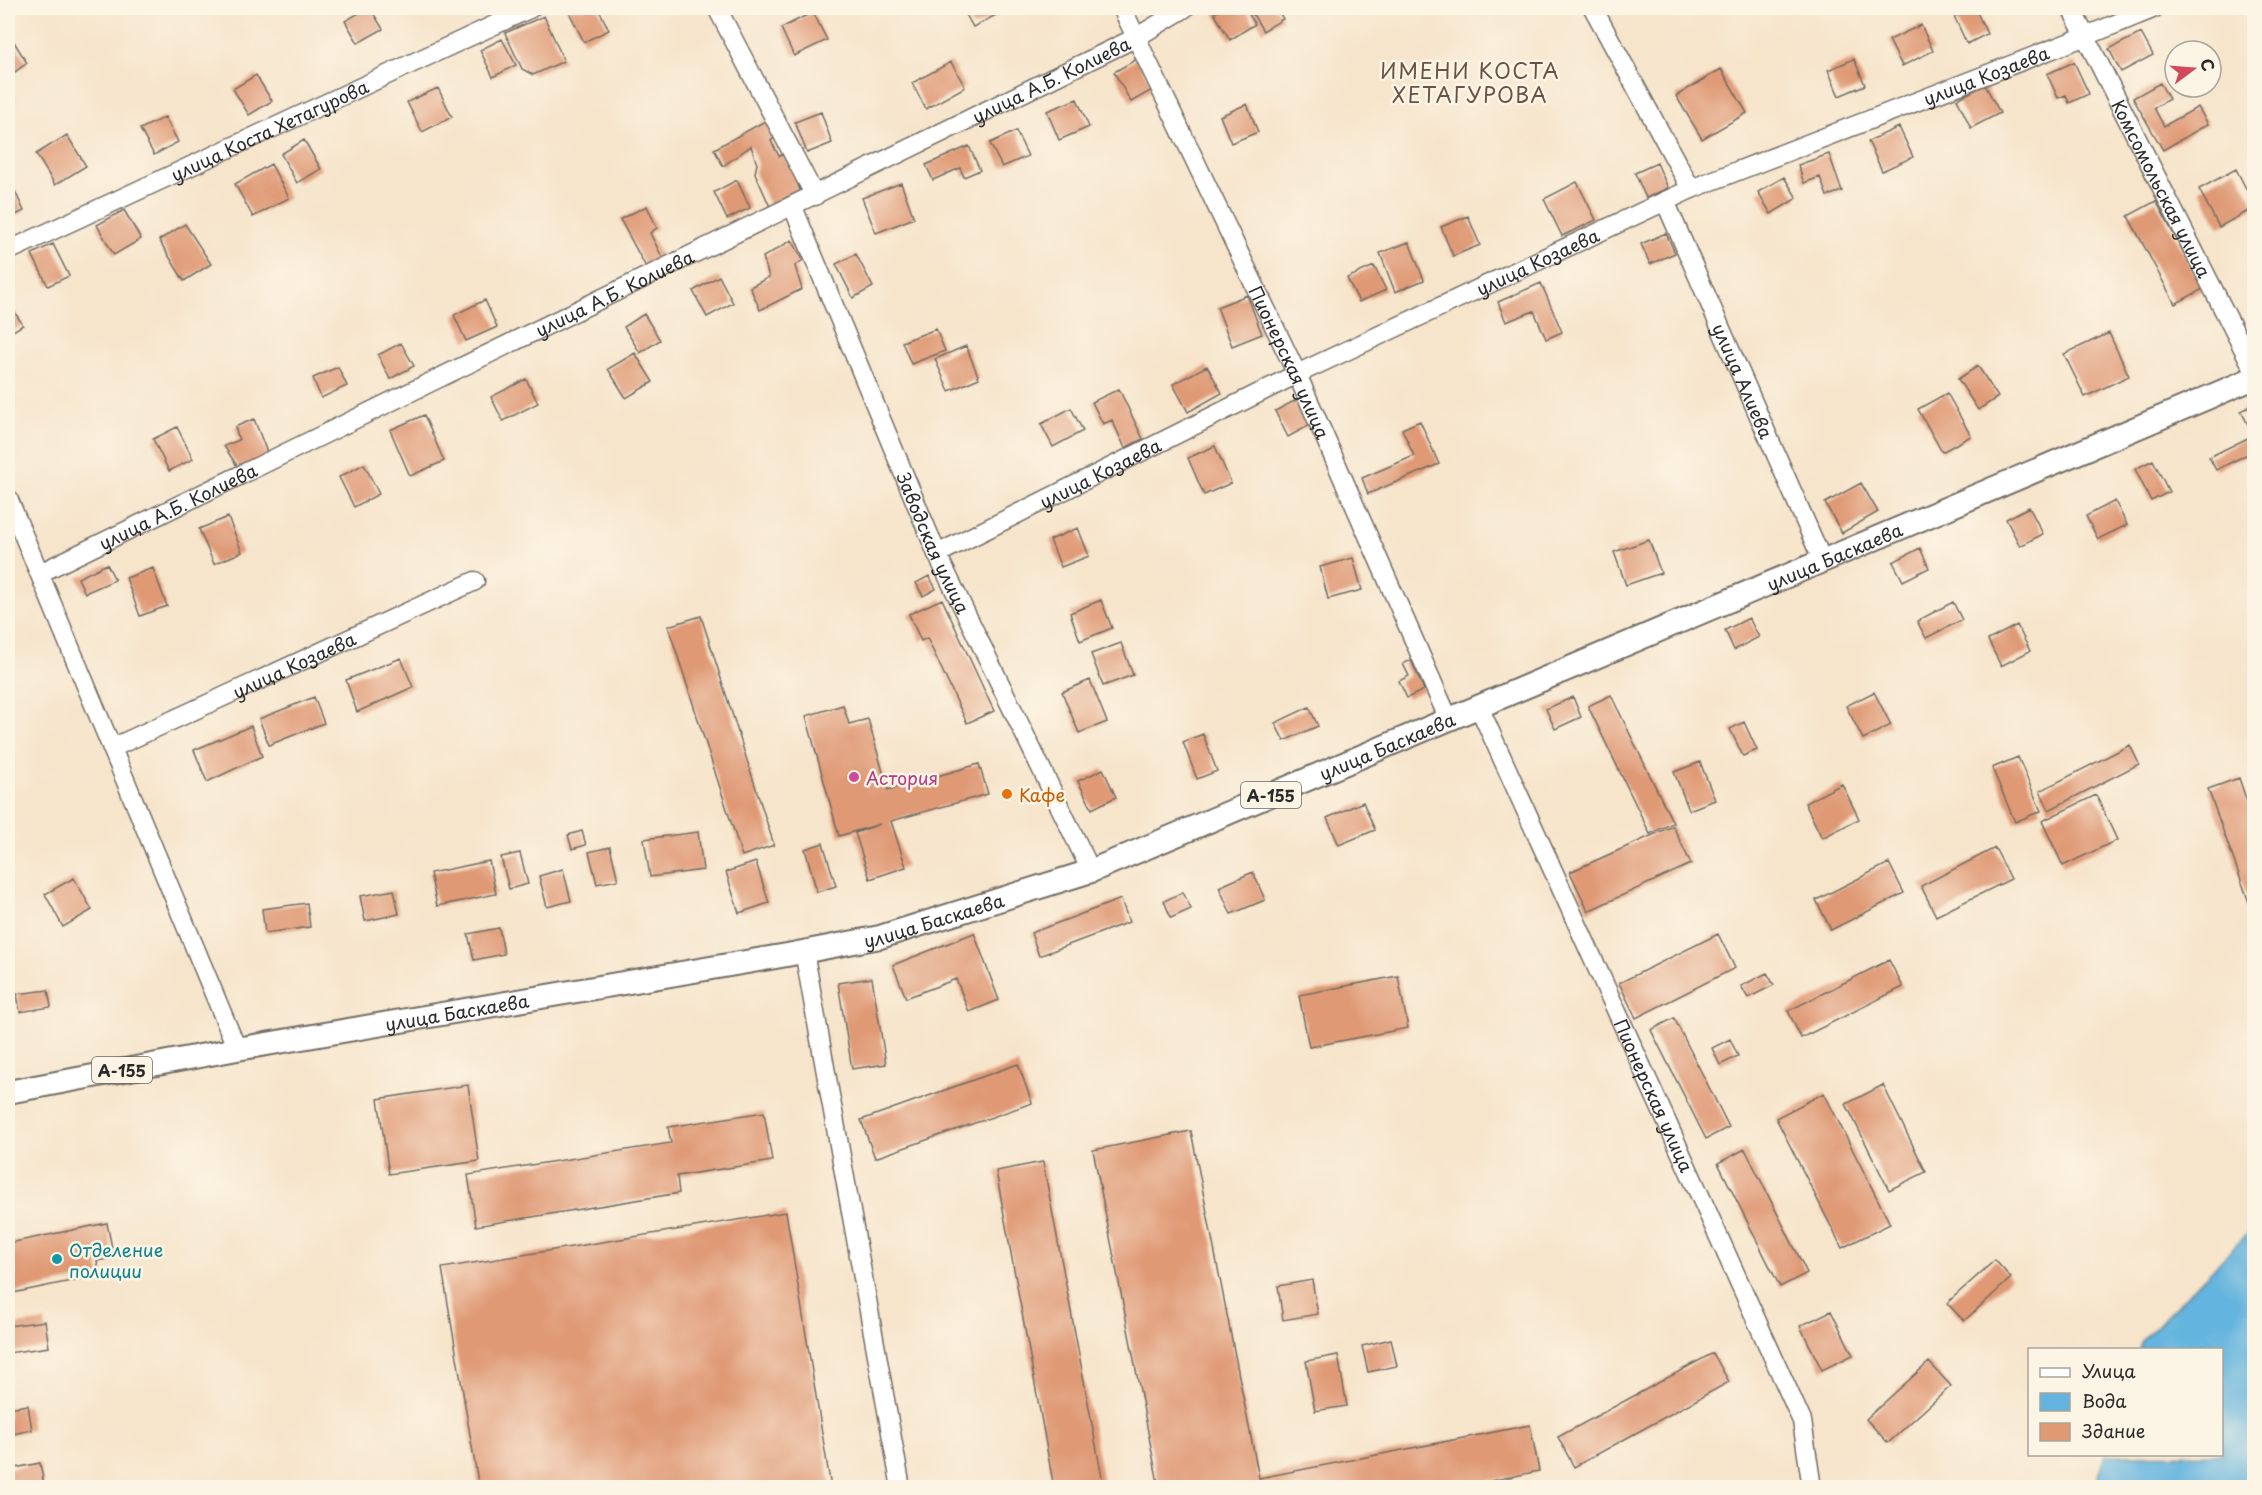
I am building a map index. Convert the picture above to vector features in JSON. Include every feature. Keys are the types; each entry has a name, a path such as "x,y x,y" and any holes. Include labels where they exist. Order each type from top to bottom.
{"main road":[{"name":"улица Баскаева","path":"237,1049 880,937 1091,872 2254,378"},
{"name":"А-155","path":"8,1092 237,1049"}],"street":[{"name":"улица Коста Хетагурова","path":"8,250 531,8"},
{"path":"717,8 815,196"},
{"name":"Пионерская улица","path":"1122,8 1297,374 1449,720"},
{"name":"улица А.Б. Колиева","path":"40,573 1137,38 1185,8"},
{"path":"1593,8 1691,189"},
{"name":"Комсомольская улица","path":"2071,8 2254,370"},
{"name":"улица Козаева","path":"937,554 1297,374 1691,189 2155,8"},
{"name":"улица Алиева","path":"1665,201 1823,562"},
{"name":"Заводская улица","path":"793,207 937,554 1091,872"},
{"path":"8,498 237,1049"},
{"name":"улица Козаева","path":"112,748 475,581"},
{"name":"Пионерская улица","path":"1479,707 1802,1421 1812,1488"},
{"path":"804,951 901,1488"}],"water":[{"path":"2254,1227 2254,1487 2094,1487 2105,1456 2223,1456 2223,1348 2139,1348 2142,1341"}],"building":[{"path":"368,8 383,29 358,43 345,21"},
{"path":"567,8 598,8 609,30 584,42"},
{"path":"972,8 1000,8 1002,12 973,27 964,11"},
{"path":"1223,8 1245,8 1255,24 1230,40 1214,13"},
{"path":"1249,8 1277,8 1283,19 1263,31"},
{"path":"1975,8 1987,34 1967,44 1954,16"},
{"path":"813,12 827,40 794,56 781,28"},
{"path":"544,16 564,61 533,75 522,69 505,33"},
{"path":"1921,25 1933,51 1902,66 1889,40"},
{"path":"8,32 27,63 8,77"},
{"path":"2141,33 2153,55 2121,72 2109,49"},
{"path":"502,39 516,65 493,77 480,50"},
{"path":"1137,59 1154,89 1131,102 1114,72"},
{"path":"1854,59 1865,85 1839,96 1828,70"},
{"path":"951,62 965,87 926,109 912,83"},
{"path":"2074,62 2089,94 2069,103 2066,95 2058,98 2047,74"},
{"path":"1721,69 1747,113 1702,139 1676,96"},
{"path":"256,75 272,101 249,115 233,89"},
{"path":"2160,83 2163,88 2163,99 2169,99 2154,108 2164,126 2198,107 2208,124 2163,150 2133,98"},
{"path":"1985,85 2000,113 1971,128 1957,99"},
{"path":"438,88 452,117 422,132 407,102"},
{"path":"1077,99 1089,127 1059,140 1047,111"},
{"path":"1247,104 1258,132 1231,143 1220,116"},
{"path":"821,112 832,143 807,153 795,122"},
{"path":"165,117 178,142 154,155 140,129"},
{"path":"767,120 776,136 771,141 779,156 786,154 802,195 771,209 755,173 757,164 751,146 723,166 714,149"},
{"path":"1899,127 1913,157 1882,171 1868,141"},
{"path":"1016,131 1028,156 1002,167 990,143"},
{"path":"67,135 86,166 55,185 36,154"},
{"path":"304,140 321,169 297,183 281,154"},
{"path":"969,146 980,170 964,177 960,168 933,180 926,165"},
{"path":"1829,154 1842,191 1827,196 1820,177 1804,183 1798,165"},
{"path":"1657,163 1668,188 1646,198 1635,173"},
{"path":"271,164 289,198 253,217 235,184"},
{"path":"2236,169 2254,208 2219,227 2199,189"},
{"path":"8,176 24,211 8,219"},
{"path":"1784,177 1797,198 1771,214 1758,192"},
{"path":"737,180 750,208 727,219 714,192"},
{"path":"1577,182 1596,220 1562,236 1544,199"},
{"path":"901,183 914,218 876,233 862,198"},
{"path":"2156,201 2203,289 2175,304 2128,216"},
{"path":"647,206 657,228 650,233 663,259 647,269 620,219"},
{"path":"124,210 141,239 114,255 97,225"},
{"path":"1468,216 1480,245 1453,256 1441,227"},
{"path":"185,224 211,264 184,281 159,240"},
{"path":"1666,233 1675,253 1650,264 1641,244"},
{"path":"792,240 803,260 795,266 802,289 760,310 750,287 769,277 763,257"},
{"path":"1409,242 1424,280 1395,292 1380,253"},
{"path":"53,244 69,276 48,286 32,254"},
{"path":"856,254 873,287 853,298 836,264"},
{"path":"1374,266 1386,290 1359,302 1347,278"},
{"path":"719,276 733,303 707,317 693,291"},
{"path":"1541,283 1562,332 1546,339 1534,311 1506,322 1498,302"},
{"path":"1247,295 1262,334 1232,346 1217,307"},
{"path":"485,300 497,327 466,341 454,315"},
{"path":"8,302 23,325 8,334"},
{"path":"644,314 660,340 640,353 624,327"},
{"path":"936,329 945,351 911,364 902,342"},
{"path":"2109,333 2129,376 2085,397 2064,354"},
{"path":"401,343 414,366 390,379 378,355"},
{"path":"966,346 979,378 949,391 935,359"},
{"path":"635,353 653,382 626,398 608,369"},
{"path":"1207,366 1222,393 1188,412 1173,384"},
{"path":"1978,366 1998,397 1978,410 1958,379"},
{"path":"338,367 347,386 321,398 313,378"},
{"path":"526,379 538,403 503,421 491,397"},
{"path":"1119,389 1143,439 1125,448 1112,420 1103,424 1092,402"},
{"path":"1947,393 1971,436 1942,452 1918,409"},
{"path":"1300,398 1312,424 1288,437 1275,411"},
{"path":"2254,405 2254,433 2253,434 2241,411"},
{"path":"1071,408 1083,431 1053,447 1041,424"},
{"path":"424,415 444,461 410,476 390,430"},
{"path":"254,419 268,455 239,469 224,446 239,440 235,427"},
{"path":"1420,421 1439,464 1368,494 1362,478 1414,456 1402,429"},
{"path":"177,427 193,459 169,471 153,439"},
{"path":"2252,436 2254,451 2216,470 2209,457"},
{"path":"1215,446 1231,483 1204,495 1188,458"},
{"path":"2153,460 2169,492 2151,501 2135,469"},
{"path":"364,464 379,494 354,507 339,477"},
{"path":"1861,483 1878,512 1842,533 1825,503"},
{"path":"2115,501 2127,525 2098,539 2086,516"},
{"path":"2029,507 2043,534 2020,546 2006,519"},
{"path":"228,517 242,552 214,564 199,529"},
{"path":"1078,528 1089,556 1061,567 1050,540"},
{"path":"1649,540 1661,573 1626,585 1614,552"},
{"path":"1920,548 1929,568 1903,581 1893,562"},
{"path":"1353,558 1362,590 1328,599 1320,567"},
{"path":"107,564 115,580 85,593 78,578"},
{"path":"153,568 167,606 140,616 126,578"},
{"path":"929,576 936,589 923,596 916,583"},
{"path":"942,599 994,711 967,723 927,638 921,641 909,614"},
{"path":"1101,600 1112,628 1080,641 1070,613"},
{"path":"1953,602 1962,620 1926,638 1917,621"},
{"path":"701,616 774,845 742,856 668,626"},
{"path":"1749,618 1759,637 1734,650 1725,630"},
{"path":"2017,625 2030,651 2001,666 1988,640"},
{"path":"1121,643 1133,675 1103,686 1091,654"},
{"path":"401,658 413,687 357,712 346,680"},
{"path":"1411,660 1424,690 1407,698 1399,681 1409,676 1403,664"},
{"path":"1090,680 1107,722 1079,733 1062,692"},
{"path":"1874,692 1891,725 1863,739 1846,706"},
{"path":"1611,695 1673,823 1650,834 1588,706"},
{"path":"314,697 324,723 269,745 259,719"},
{"path":"1573,697 1581,717 1555,729 1546,709"},
{"name":"Астория","path":"843,705 849,724 868,719 888,790 979,764 988,794 891,821 906,867 870,879 855,833 880,824 839,836 806,716"},
{"path":"1309,707 1318,726 1284,741 1275,723"},
{"path":"1744,722 1757,750 1743,756 1730,729"},
{"path":"251,726 262,756 207,782 194,750"},
{"path":"1203,734 1217,771 1197,779 1183,742"},
{"path":"2130,745 2139,764 2049,810 2040,791"},
{"path":"2018,757 2041,811 2015,822 1992,768"},
{"path":"1700,762 1715,800 1689,810 1674,772"},
{"path":"1103,769 1116,797 1092,809 1078,781"},
{"path":"2239,778 2254,822 2254,904 2250,905 2208,789"},
{"path":"1842,784 1859,819 1822,838 1805,803"},
{"path":"2096,795 2117,840 2063,866 2042,821"},
{"path":"1363,802 1375,830 1339,845 1327,818"},
{"path":"1673,826 1691,864 1588,911 1570,872"},
{"path":"582,831 586,845 572,849 568,835"},
{"path":"698,832 703,870 650,877 644,839"},
{"path":"823,843 836,886 817,892 805,849"},
{"path":"610,847 618,880 597,884 589,852"},
{"path":"1995,848 2011,879 1936,916 1921,886"},
{"path":"520,853 528,884 509,889 501,857"},
{"path":"489,861 496,894 437,906 430,873"},
{"path":"756,862 769,903 739,913 726,872"},
{"path":"1889,863 1904,893 1831,930 1816,900"},
{"path":"563,869 571,901 547,907 539,876"},
{"path":"1253,872 1265,900 1231,914 1219,887"},
{"path":"74,878 92,910 63,927 45,894"},
{"path":"394,890 399,914 365,921 360,896"},
{"path":"1183,892 1191,909 1171,918 1164,901"},
{"path":"1121,899 1129,922 1039,956 1031,933"},
{"path":"307,903 310,927 265,933 262,909"},
{"path":"499,928 504,954 474,960 468,934"},
{"path":"974,933 999,1000 969,1012 956,979 906,998 893,965"},
{"path":"1718,934 1735,968 1636,1018 1619,983"},
{"path":"1889,960 1903,987 1801,1038 1788,1011"},
{"path":"1767,973 1774,985 1748,998 1741,986"},
{"path":"1398,976 1408,1028 1309,1047 1299,995"},
{"path":"872,978 886,1064 852,1069 838,983"},
{"path":"48,990 51,1007 20,1012 17,994"},
{"path":"1674,1018 1729,1127 1706,1139 1651,1030"},
{"path":"1730,1039 1738,1056 1720,1065 1712,1048"},
{"path":"1018,1064 1032,1103 875,1158 861,1120"},
{"path":"468,1085 479,1161 389,1174 378,1099"},
{"path":"1883,1085 1926,1172 1889,1190 1846,1104"},
{"path":"1824,1093 1890,1224 1842,1248 1776,1118"},
{"path":"764,1112 772,1161 677,1176 679,1193 476,1226 468,1175 671,1143 668,1127"},
{"path":"1191,1131 1259,1478 1530,1425 1539,1471 1456,1488 1159,1488 1093,1150"},
{"path":"1745,1149 1807,1273 1780,1287 1718,1163"},
{"path":"1043,1162 1104,1488 1054,1488 996,1171"},
{"path":"786,1212 831,1488 479,1488 442,1268"},
{"name":"Отделение полиции","path":"107,1223 114,1258 97,1261 100,1275 8,1294 8,1255 12,1254 9,1243"},
{"path":"1995,1260 2011,1278 1964,1321 1947,1303"},
{"path":"1312,1280 1318,1314 1283,1320 1278,1286"},
{"path":"1831,1311 1853,1355 1822,1370 1800,1326"},
{"path":"45,1321 49,1347 8,1353 8,1326"},
{"path":"1391,1339 1397,1366 1368,1372 1362,1346"},
{"path":"1713,1353 1729,1382 1574,1467 1558,1437"},
{"path":"1338,1355 1347,1406 1315,1411 1306,1361"},
{"path":"1929,1362 1951,1386 1888,1443 1866,1419"},
{"path":"28,1405 32,1430 8,1435 8,1408"},
{"path":"9,1460 10,1469 40,1463 44,1485 32,1488 8,1488"}],"place":[{"name":"Астория","path":"854,777"},
{"name":"Кафе","path":"1007,794"},
{"name":"Отделение полиции","path":"57,1259"}],"district":[{"name":"ИМЕНИ КОСТА ХЕТАГУРОВА","path":"1470,82"}]}
